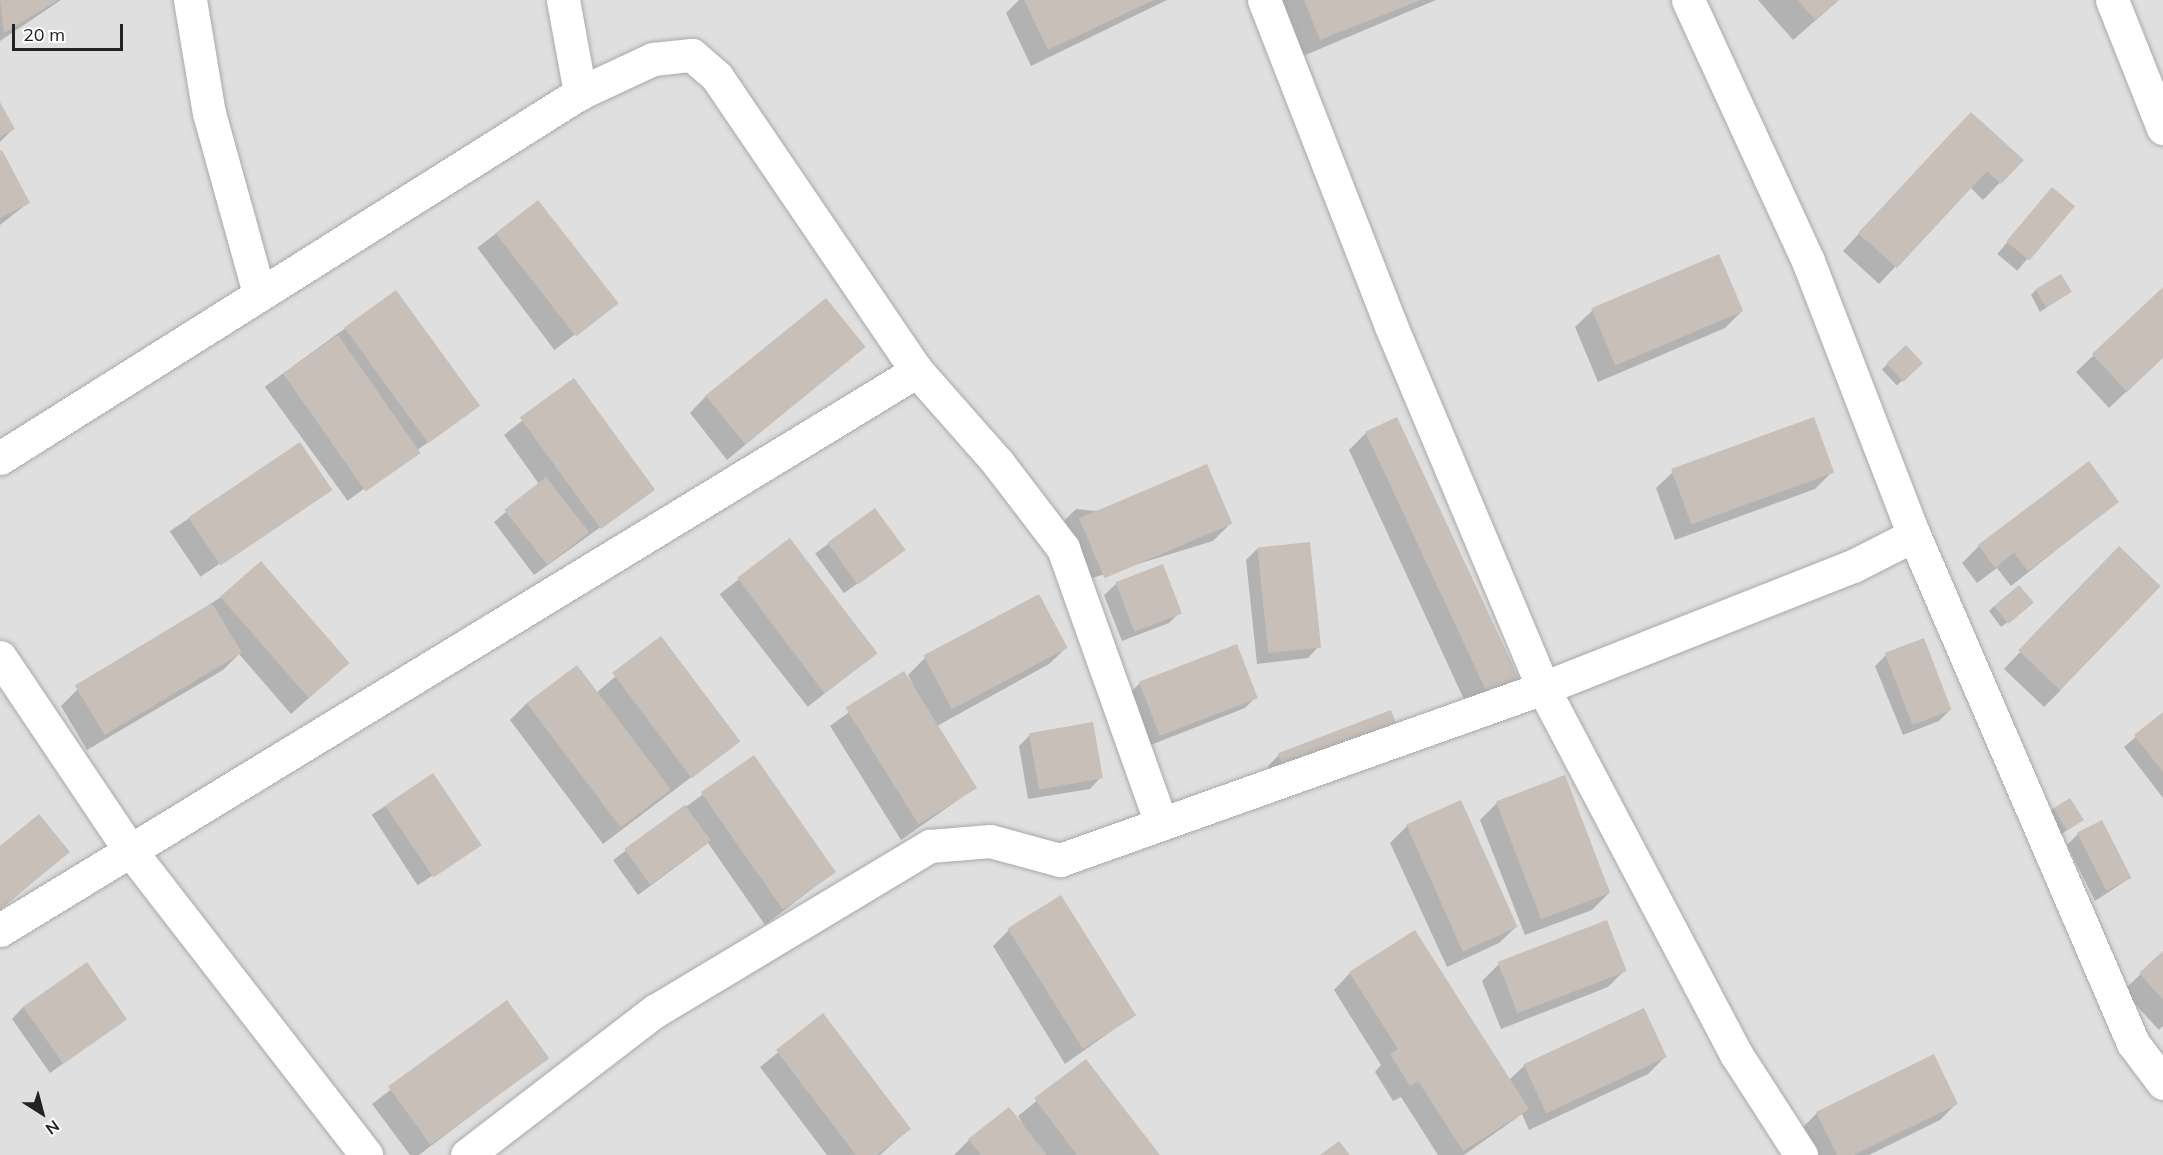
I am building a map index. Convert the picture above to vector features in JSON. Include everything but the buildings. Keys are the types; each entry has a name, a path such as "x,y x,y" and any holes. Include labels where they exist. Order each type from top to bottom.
{"street":[{"path":"190,0 209,113 259,293"},
{"path":"563,0 580,93"},
{"path":"1264,0 1391,326 1543,688 1736,1054 1800,1155"},
{"path":"1688,0 1808,261 1914,536 2133,1043 2163,1083"},
{"path":"2112,0 2163,128"},
{"path":"0,458 580,93 653,59 692,55 717,77 917,371 998,463 1063,548 1161,823"},
{"path":"0,930 129,849 917,371"},
{"path":"467,1155 655,1011 930,846 990,841 1060,860 1543,688 1853,566 1914,536"},
{"path":"0,657 129,849 366,1155"}],"shaded area":[{"path":"0,0 2163,0 2163,1155 0,1155"}]}
